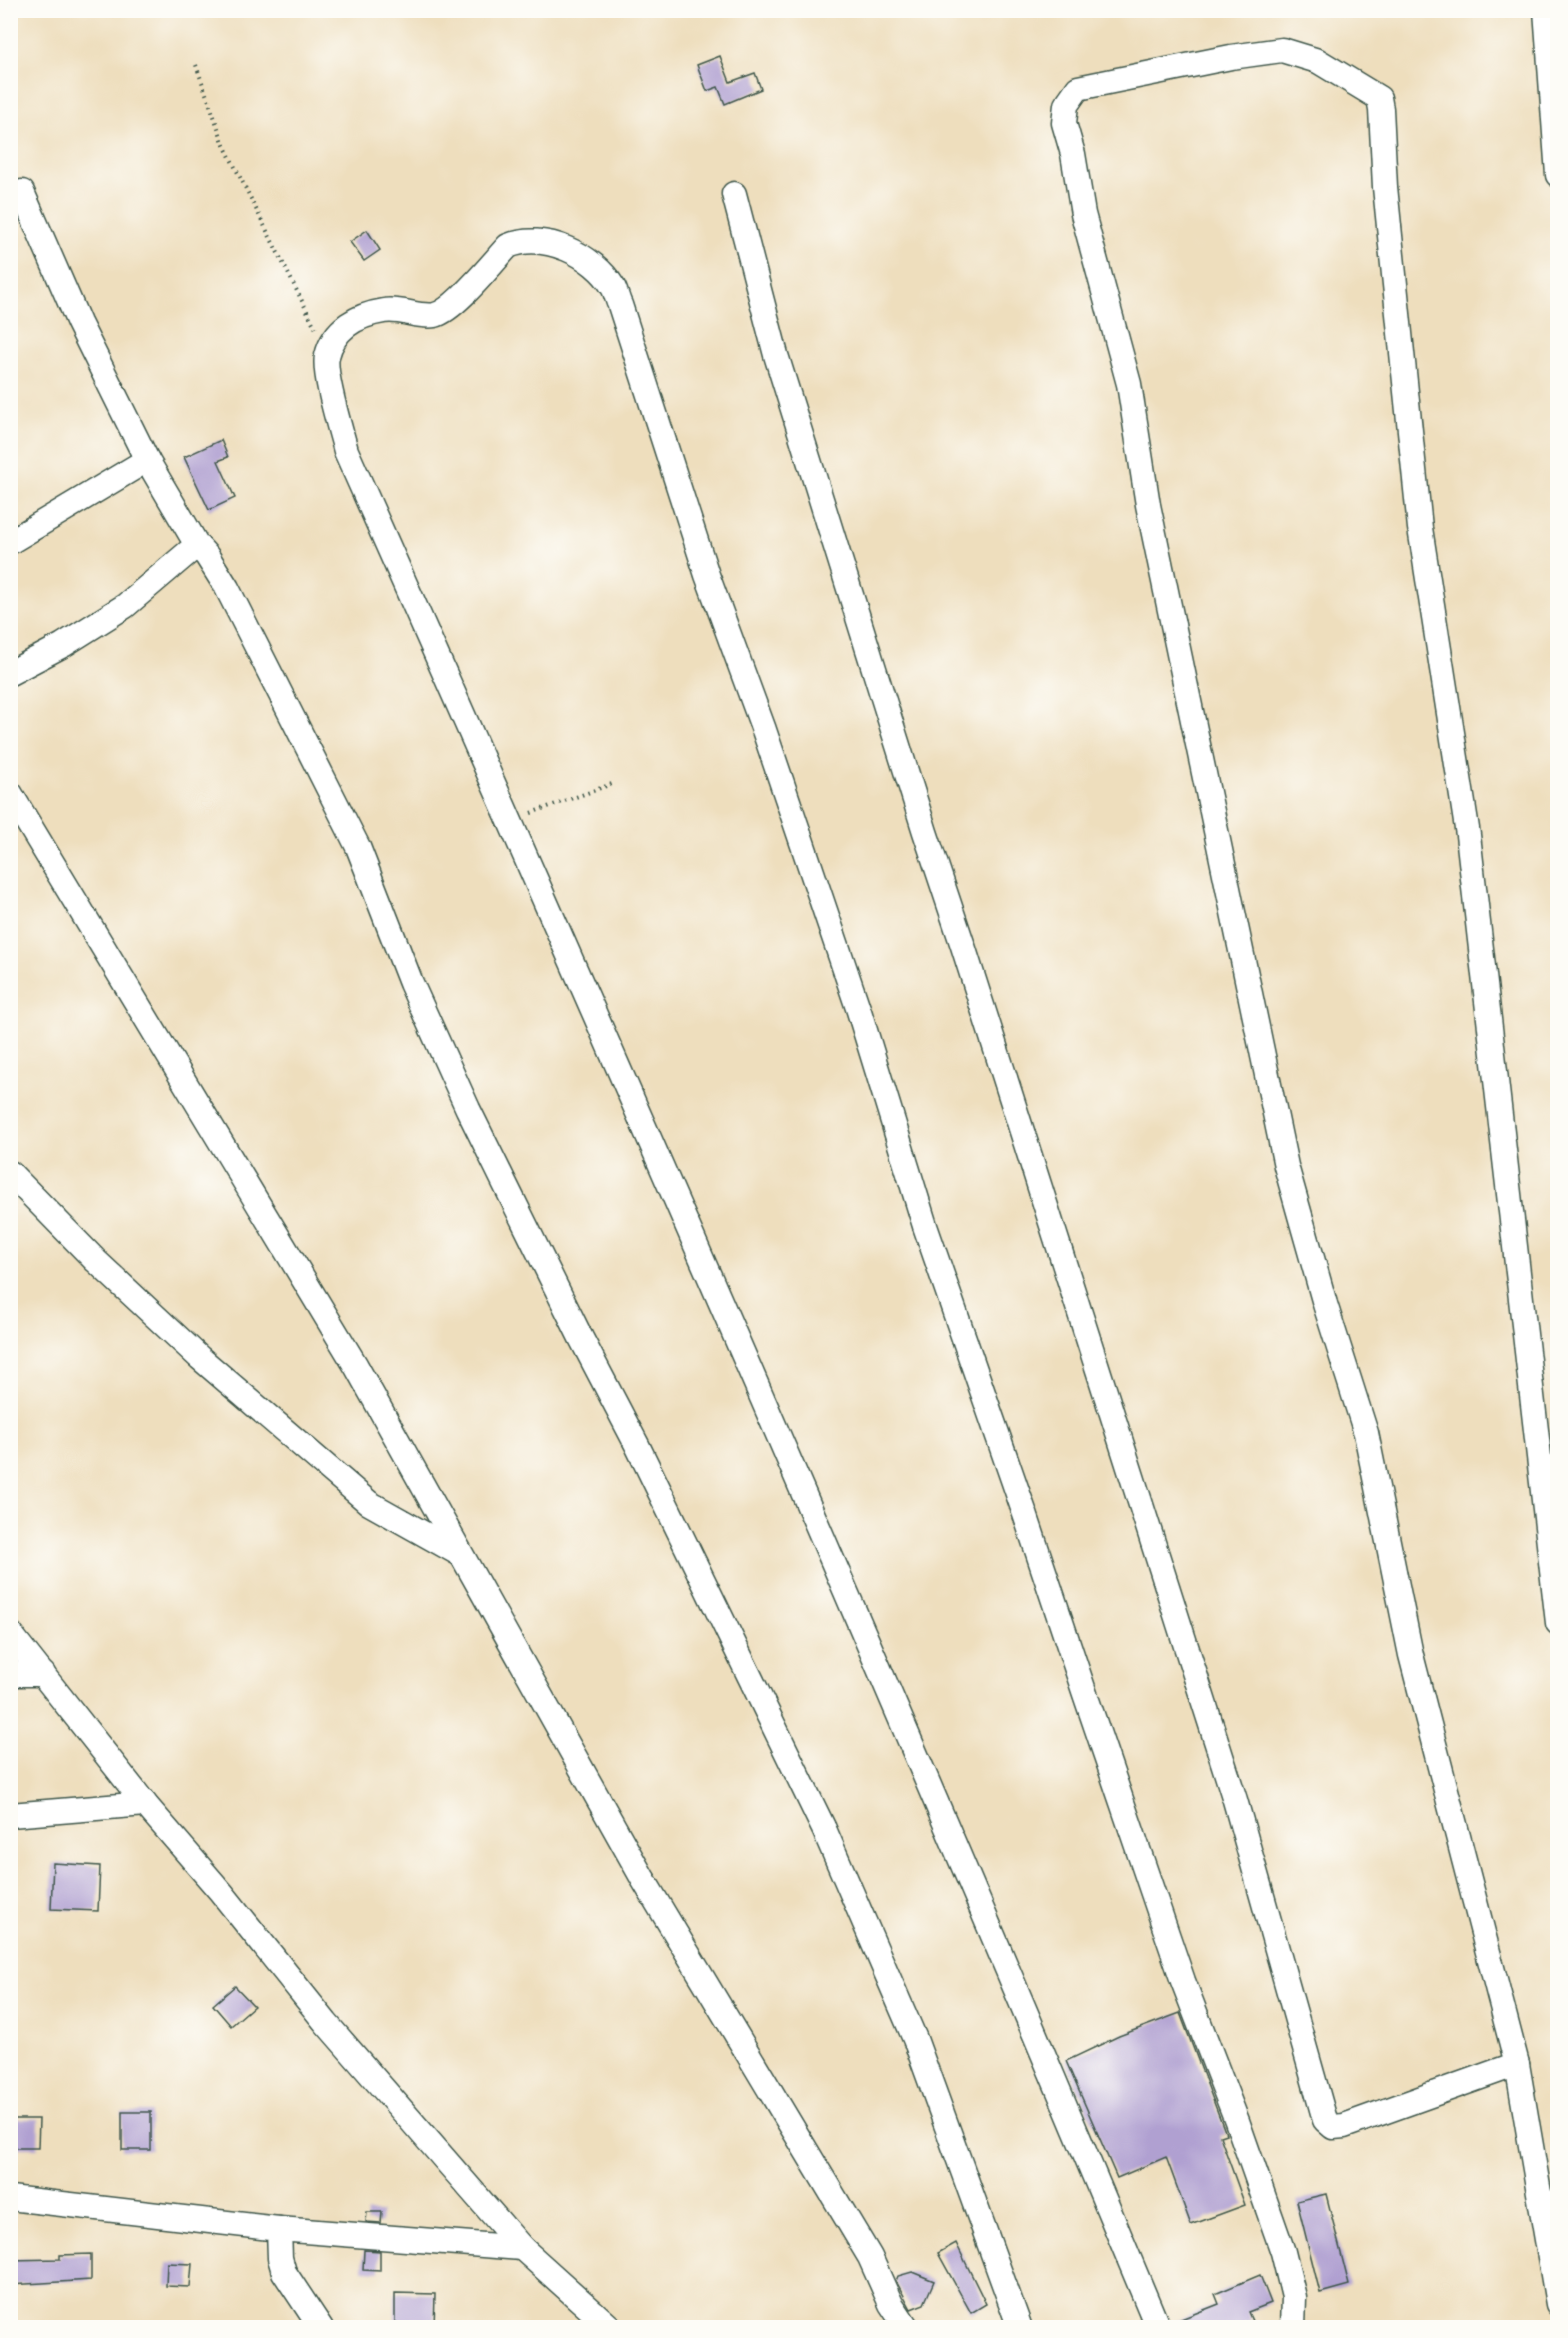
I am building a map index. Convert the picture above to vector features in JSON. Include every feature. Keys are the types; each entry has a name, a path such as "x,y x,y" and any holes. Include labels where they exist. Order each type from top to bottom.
{"street":[{"path":"1546,10 1557,175"},
{"path":"1557,1623 1468,835 1420,528 1385,187 1379,98 1318,61 1282,50 1231,57 1078,88 1066,105 1064,123 1073,154 1083,214 1129,384 1148,505 1286,1166 1325,1304 1366,1433 1411,1655 1517,2064 1557,2304"},
{"path":"22,192 80,323 147,460 197,545 207,556 227,588 358,847 411,983 468,1109 581,1338 638,1445 824,1829 915,2039 1020,2328"},
{"path":"734,194 776,355 925,832 1235,1800 1325,2120 1333,2127 1344,2126 1517,2064"},
{"path":"1158,2328 1030,2020 782,1444 511,821 346,451 333,406 326,358 335,336 356,317 387,310 434,315 445,310 508,246 517,242 545,243 576,253 601,272 613,287 706,575 764,730 855,1000 926,1226 1085,1694 1184,1981 1284,2252 1294,2297 1293,2328"},
{"path":"10,542 147,460"},
{"path":"10,673 63,645 125,606 197,545"},
{"path":"10,793 350,1356 643,1879 870,2257 891,2304 907,2328"},
{"path":"10,1173 96,1261 191,1350 369,1503 460,1554"},
{"path":"10,1633 145,1804 221,1892 326,2024 522,2248 611,2328"},
{"path":"10,1674 43,1674"},
{"path":"10,1815 145,1804"},
{"path":"10,2199 279,2229 522,2248"},
{"path":"279,2229 280,2258 284,2272 321,2328"}],"path":[{"path":"196,65 224,145 316,328 326,358"},
{"path":"511,821 612,784"}],"building":[{"path":"720,56 730,82 755,73 761,89 725,104 718,87 707,91 697,65"},
{"path":"367,230 380,250 364,261 350,242"},
{"path":"221,440 228,457 218,461 235,498 209,510 184,457"},
{"path":"53,1863 100,1866 98,1911 51,1909"},
{"path":"235,1986 254,2006 231,2026 213,2005"},
{"path":"1180,2013 1226,2134 1220,2136 1245,2205 1191,2225 1166,2157 1117,2178 1066,2061 1119,2036"},
{"path":"122,2112 151,2112 151,2150 122,2150"},
{"path":"10,2119 39,2119 38,2148 10,2148"},
{"path":"1326,2194 1349,2285 1320,2293 1297,2201"},
{"path":"367,2212 382,2212 381,2223 366,2222"},
{"path":"956,2243 986,2304 971,2313 938,2253"},
{"path":"364,2250 380,2251 380,2271 363,2270"},
{"path":"91,2254 91,2280 10,2285 10,2260 60,2259 60,2255"},
{"path":"167,2263 192,2264 190,2287 166,2286"},
{"path":"912,2272 934,2281 924,2304 911,2309 896,2281 898,2276"},
{"path":"1260,2275 1271,2303 1248,2312 1252,2321 1237,2328 1172,2328 1171,2323 1219,2304 1215,2294"},
{"path":"395,2293 435,2294 434,2328 395,2328"}]}
